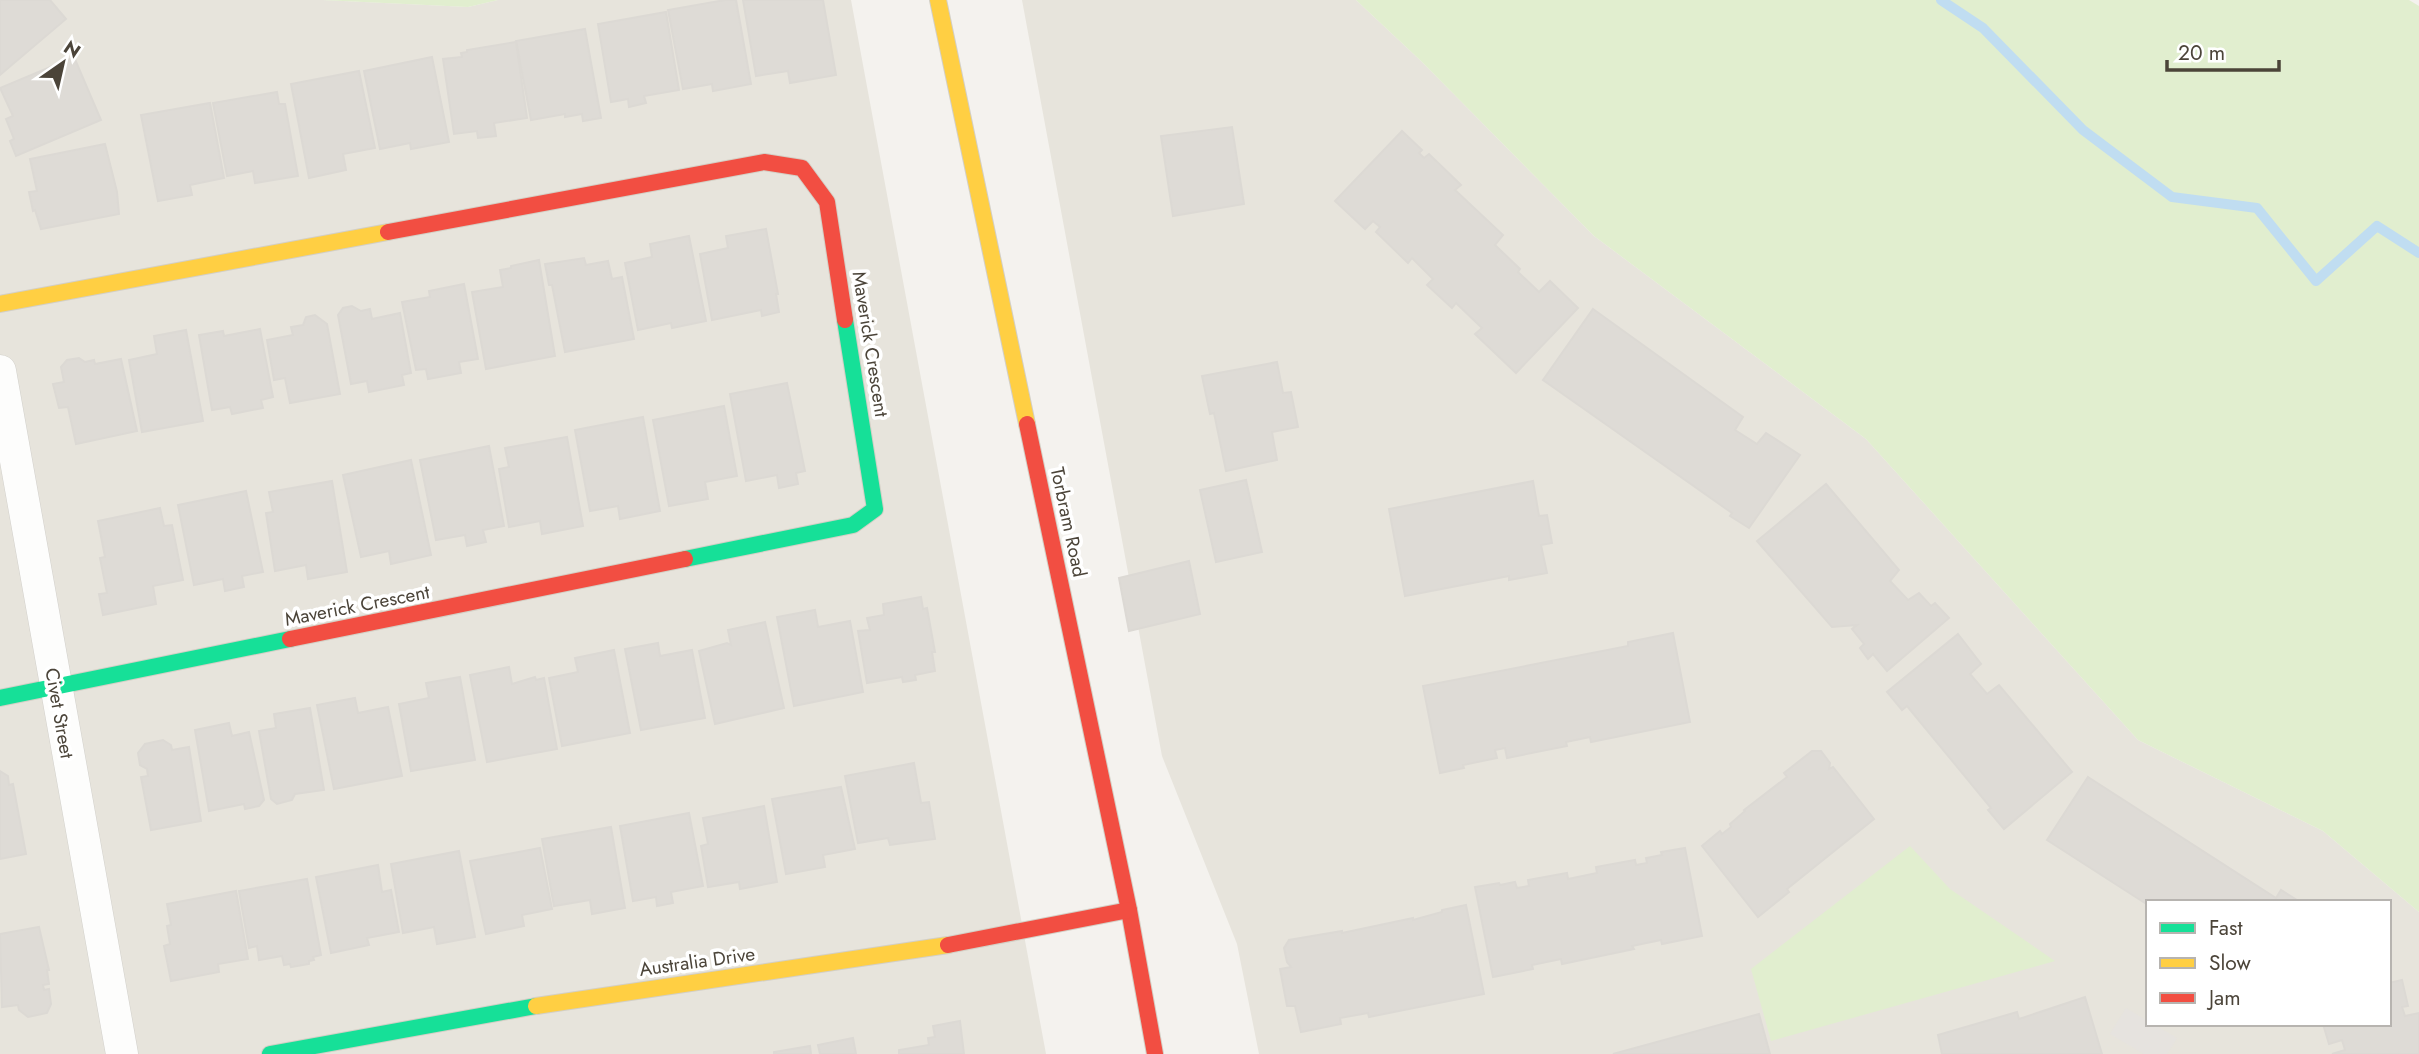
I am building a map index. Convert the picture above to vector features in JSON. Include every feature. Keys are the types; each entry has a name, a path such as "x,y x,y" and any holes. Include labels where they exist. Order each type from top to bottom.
{"street":[{"name":"Torbram Road","path":"938,0 1129,910 1155,1054"},
{"name":"Maverick Crescent","path":"0,304 764,162 802,168 827,202 875,509 853,525 56,687"},
{"name":"Civet Street","path":"0,371 122,1054"},
{"path":"0,698 56,687"},
{"name":"Australia Drive","path":"270,1054 583,997 912,952 1129,910"}],"shaded area":[{"path":"0,0 322,0 468,7 498,0 851,0 1046,1054 0,1054"},
{"path":"1022,0 1356,0 1421,61 1594,236 1866,439 2138,740 2323,831 2419,912 2419,1054 1259,1054 1237,944 1162,756"},
{"path":"2126,1008 2146,1020 2146,1026 2156,1026 2177,1038 2167,1054 2144,1054 2110,1034"}],"green space":[{"path":"322,0 498,0 468,7"},
{"path":"1356,0 2409,0 2419,6 2419,912 2323,831 2138,740 1866,439 1594,236 1421,61"},
{"path":"1910,846 1950,889 2055,961 1771,1041 1751,969"}],"building":[{"path":"0,0 50,0 66,19 0,75"},
{"path":"736,0 751,84 713,91 712,84 683,89 668,10"},
{"path":"743,0 823,0 836,75 790,83 788,71 756,76"},
{"path":"666,12 679,90 644,96 646,103 629,107 628,99 611,102 598,24"},
{"path":"585,29 601,118 583,121 582,114 565,117 565,114 531,120 516,41"},
{"path":"516,42 527,118 494,123 496,136 478,138 477,131 454,134 443,59 462,57 461,53 467,50"},
{"path":"74,57 101,120 16,156 10,141 14,139 6,119 13,116 0,88"},
{"path":"432,57 449,142 411,149 410,143 380,149 364,71"},
{"path":"359,71 375,148 343,154 346,170 309,178 291,84"},
{"path":"277,92 279,104 285,104 298,176 255,183 253,171 227,176 213,103"},
{"path":"210,103 224,178 190,185 192,195 158,201 141,115"},
{"path":"1232,127 1244,204 1173,216 1161,136"},
{"path":"1402,131 1422,150 1419,153 1424,158 1429,154 1461,185 1455,190 1503,235 1495,245 1520,269 1518,272 1539,292 1550,281 1578,308 1516,373 1475,334 1482,328 1456,303 1452,308 1427,285 1433,279 1412,258 1408,263 1376,232 1380,227 1373,221 1365,229 1335,201"},
{"path":"105,144 117,192 119,214 41,229 29,192 37,191 30,159"},
{"path":"766,229 779,312 762,316 761,310 712,320 700,254 728,248 726,236"},
{"path":"689,236 706,321 672,328 671,323 638,330 625,263 652,257 650,244"},
{"path":"584,258 586,265 608,261 612,279 622,277 634,339 565,352 552,285 549,285 545,264"},
{"path":"539,260 555,356 486,369 472,292 503,287 500,270"},
{"path":"464,284 478,359 459,362 461,373 428,379 426,369 416,370 402,302 430,297 429,291"},
{"path":"352,306 361,311 370,309 372,319 400,313 411,373 402,375 404,385 369,392 367,381 351,384 338,315 343,308"},
{"path":"1593,309 1743,417 1735,430 1757,444 1766,433 1800,455 1749,528 1730,516 1732,513 1543,380"},
{"path":"315,315 327,324 340,394 290,403 285,378 274,380 267,340 293,335 291,327 303,325 306,317"},
{"path":"260,329 273,397 261,400 263,408 232,414 230,407 212,410 199,335 223,331 224,336"},
{"path":"186,330 203,421 142,432 129,360 157,354 154,336"},
{"path":"79,358 85,362 94,360 95,364 121,359 137,431 76,444 68,407 59,408 53,384 64,382 61,367 67,360"},
{"path":"1277,362 1283,393 1291,392 1298,427 1272,432 1277,460 1226,471 1214,413 1210,414 1202,376"},
{"path":"787,383 805,471 796,473 798,484 779,488 777,475 746,481 730,394"},
{"path":"724,406 737,476 705,482 708,499 669,506 653,420"},
{"path":"643,417 660,511 620,519 618,506 590,511 575,430"},
{"path":"567,437 583,526 542,534 540,521 509,527 499,469 509,467 505,448"},
{"path":"489,446 504,526 483,530 486,542 467,546 465,535 436,540 420,460"},
{"path":"411,460 431,555 391,564 389,551 361,557 343,475"},
{"path":"1246,480 1262,552 1216,562 1200,490"},
{"path":"332,481 347,572 308,579 306,565 275,571 266,513 273,512 269,492"},
{"path":"1533,481 1539,516 1547,515 1552,543 1541,545 1547,573 1509,580 1509,576 1405,596 1389,509"},
{"path":"1826,484 1899,570 1890,581 1908,600 1919,593 1931,606 1935,603 1949,618 1887,671 1873,654 1868,659 1860,648 1864,644 1852,629 1857,625 1832,627 1757,541"},
{"path":"246,491 263,572 242,576 244,587 225,591 223,579 194,585 178,505"},
{"path":"160,508 164,526 172,525 183,580 153,586 156,604 103,615 99,594 107,593 100,558 105,557 98,521"},
{"path":"1189,561 1200,614 1129,631 1119,578"},
{"path":"921,597 923,609 927,608 935,652 932,652 935,671 915,675 916,680 903,682 902,677 867,683 858,631 870,630 867,618 884,615 883,604"},
{"path":"815,610 818,627 850,621 863,692 794,706 777,617"},
{"path":"765,622 784,708 715,724 699,651 727,643 731,645 728,630"},
{"path":"1673,633 1690,722 1591,742 1590,737 1566,742 1567,746 1507,758 1505,748 1495,750 1497,758 1440,773 1423,686 1628,646 1628,642"},
{"path":"1958,634 1981,664 1970,674 1987,694 1999,685 2072,772 2004,829 1988,810 1991,808 1907,706 1902,710 1887,692"},
{"path":"658,643 660,656 692,650 705,718 641,730 625,649"},
{"path":"614,650 630,733 562,746 549,678 578,672 575,658"},
{"path":"509,667 512,684 535,677 536,680 544,678 557,749 487,762 470,675"},
{"path":"460,677 475,760 411,771 399,704 429,698 426,683"},
{"path":"355,698 358,713 388,707 402,776 334,789 317,705"},
{"path":"310,708 324,790 295,794 292,800 277,804 271,799 259,731 276,728 274,714"},
{"path":"229,723 232,736 249,732 264,800 259,806 245,809 244,804 209,811 195,730"},
{"path":"163,740 171,745 172,750 189,747 201,821 151,830 141,777 148,776 147,769 140,765 138,753 145,744"},
{"path":"1812,751 1821,751 1830,763 1829,769 1833,767 1874,819 1787,889 1789,892 1758,917 1702,846 1720,831 1722,834 1731,827 1730,824 1744,810 1787,777 1784,773"},
{"path":"914,763 921,803 929,802 935,839 890,845 888,838 858,843 845,776"},
{"path":"0,771 8,776 9,785 13,784 26,854 0,859"},
{"path":"2088,777 2276,898 2281,890 2297,900 2146,900 2146,904 2047,840"},
{"path":"841,787 855,849 823,855 825,867 786,874 772,799"},
{"path":"764,806 777,882 740,889 739,882 708,887 701,846 708,844 703,818"},
{"path":"689,813 703,886 671,892 673,903 657,906 656,897 633,901 620,826"},
{"path":"611,827 625,908 592,914 590,900 554,906 542,839"},
{"path":"540,848 552,909 522,915 524,926 486,934 470,861"},
{"path":"1685,848 1702,936 1662,944 1661,940 1632,946 1634,949 1562,964 1561,959 1532,965 1533,969 1493,977 1475,887 1515,882 1517,888 1529,886 1528,880 1567,873 1568,879 1597,873 1596,867 1635,860 1636,865 1647,863 1646,858 1662,855 1661,852"},
{"path":"459,851 475,937 437,944 434,927 403,933 391,864"},
{"path":"378,865 382,892 391,890 399,932 367,938 369,945 331,953 316,877"},
{"path":"307,879 321,955 313,957 314,960 309,961 309,964 291,967 290,964 284,965 282,956 259,960 257,946 249,948 239,891"},
{"path":"236,891 248,959 218,964 219,972 171,981 164,946 170,944 167,926 171,925 167,904"},
{"path":"1466,905 1484,994 1369,1017 1368,1013 1340,1018 1341,1024 1301,1032 1295,1006 1287,1006 1280,969 1291,967 1284,948 1289,940 1413,920"},
{"path":"39,927 49,970 49,984 43,985 44,990 49,989 51,1004 47,1013 28,1017 19,1010 18,1005 2,1007 0,934"},
{"path":"2402,980 2408,1006 2402,1007 2405,1016 2419,1013 2419,1054 2332,1054 2345,1050 2342,1040 2329,1044 2324,1026 2391,1026 2391,983"},
{"path":"2085,997 2102,1054 1942,1054 1938,1035 2017,1012 2019,1019"},
{"path":"1759,1014 1770,1054 1613,1054"},
{"path":"960,1021 964,1054 899,1054 899,1050 929,1045 928,1038 935,1037 933,1026"},
{"path":"853,1038 856,1054 820,1054 818,1045"},
{"path":"810,1046 811,1054 774,1054 774,1052"}],"waterway":[{"path":"1941,0 1983,28 2083,130 2172,197 2257,208 2316,281 2377,226 2419,253"}],"traffic: fast":[{"path":"685,559 853,525 875,509 845,320"},
{"path":"0,698 290,639"},
{"path":"270,1054 536,1006"}],"traffic: slow":[{"path":"938,0 1027,424"},
{"path":"0,304 388,232"},
{"path":"536,1006 948,945"}],"traffic: jam":[{"path":"388,232 764,162 802,168 827,202 845,320"},
{"path":"1027,424 1129,910 1155,1054"},
{"path":"290,639 685,559"},
{"path":"948,945 1129,910"}]}
